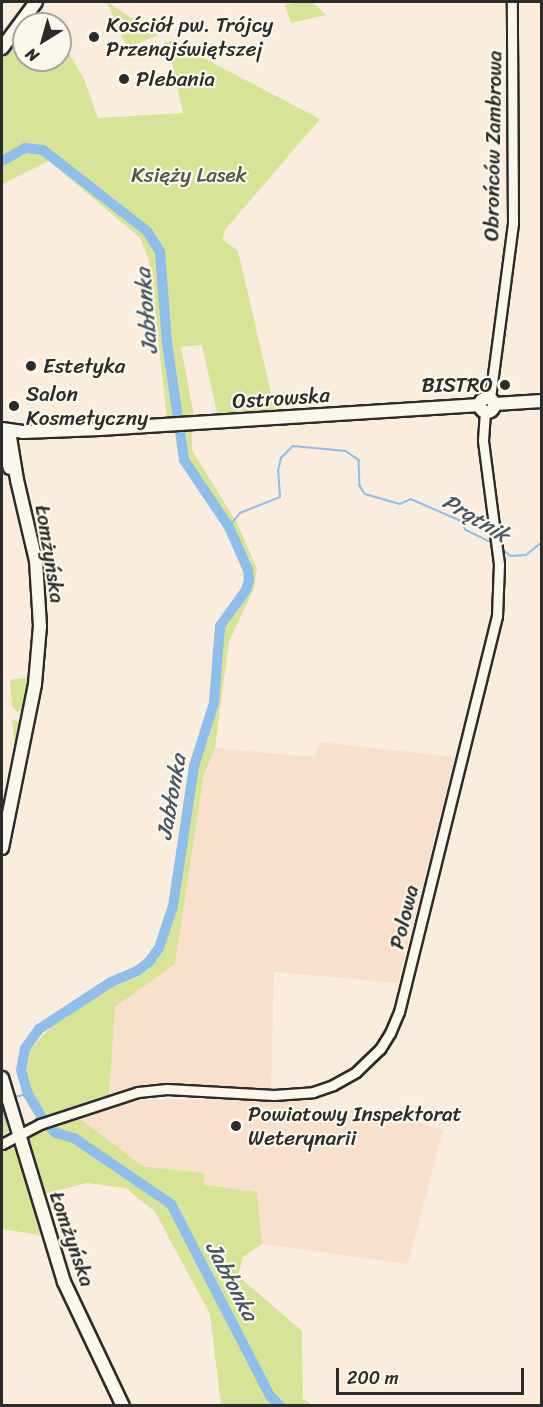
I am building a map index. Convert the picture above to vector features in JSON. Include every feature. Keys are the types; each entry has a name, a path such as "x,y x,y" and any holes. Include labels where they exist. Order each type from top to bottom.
{"main road":[{"path":"2,37 29,2"},
{"path":"2,48 36,2"},
{"name":"Ostrowska","path":"5,434 542,401"},
{"name":"Łomżyńska","path":"2,848 35,684 40,626 36,561 5,434"},
{"name":"Łomżyńska","path":"2,1078 64,1282 123,1406"}],"street":[{"name":"Obrońców Zambrowa","path":"487,405 513,223 512,2"},
{"name":"Polowa","path":"2,1144 40,1124 128,1094 149,1090 274,1095 313,1092 344,1080 367,1063 380,1049 399,1012 497,616 498,553 483,440 487,405"}],"shaded area":[{"path":"320,742 455,757 398,983 274,972 271,1092 149,1088 109,1095 115,1007 175,964 204,774 215,748 315,757"},
{"path":"308,1099 307,1111 383,1110 443,1130 408,1264 262,1244 257,1192 203,1185 204,1173 142,1166 78,1117 111,1104 152,1100"}],"green space":[{"path":"107,2 158,35 127,48"},
{"path":"312,2 326,15 291,23 285,5"},
{"name":"Księży Lasek","path":"171,41 320,119 225,230 222,239 238,251 275,410 217,413 202,345 181,347 194,416 167,418 149,260 140,238 49,161 2,184 2,57 12,42 12,72 72,72 72,58 84,79 98,118 183,113 171,59 167,59 164,43"},
{"path":"192,430 192,450 238,525 257,569 254,589 229,641 215,748 204,774 175,964 115,1007 109,1095 49,1116 34,1101 26,1078 29,1050 55,1023 116,985 148,970 160,956 172,922 195,774 210,734 217,705 223,632 229,617 249,591 251,571 235,530 187,456 182,431"},
{"path":"30,677 24,709 17,712 12,706 10,680"},
{"path":"12,720 23,722 15,757 15,753"},
{"path":"2,1098 12,1130 2,1135"},
{"path":"78,1117 142,1166 204,1173 204,1185 257,1192 262,1244 243,1257 238,1276 302,1331 303,1399 313,1405 221,1405 210,1314 155,1212 126,1188 87,1183 43,1194 25,1142 28,1135"},
{"path":"11,1147 18,1150 40,1235 2,1229 2,1151"}],"waterway":[{"name":"Jabłonka","path":"2,161 25,148 43,150 147,231 160,252 167,343 184,460 229,527 248,570 249,580 246,590 220,626 214,703 194,766 173,906 159,948 149,962 137,971 111,982 39,1029 25,1048 21,1070 28,1094 44,1121 56,1133 74,1138 171,1204 270,1396 280,1406"},
{"name":"Prątnik","path":"229,527 240,513 280,497 278,471 281,458 293,446 346,451 359,460 360,486 365,494 400,504 411,499 461,521 466,530 493,543"},
{"name":"Prątnik","path":"502,549 511,556 526,555 542,542"},
{"path":"14,1097 28,1094"},
{"path":"2,1104 7,1122"}],"place":[{"name":"Kościół pw. Trójcy Przenajświętszej","path":"94,37"},
{"name":"Plebania","path":"124,79"},
{"name":"Estetyka","path":"31,366"},
{"name":"BISTRO","path":"505,385"},
{"name":"Salon Kosmetyczny","path":"14,406"},
{"name":"Powiatowy Inspektorat Weterynarii","path":"236,1126"}]}
